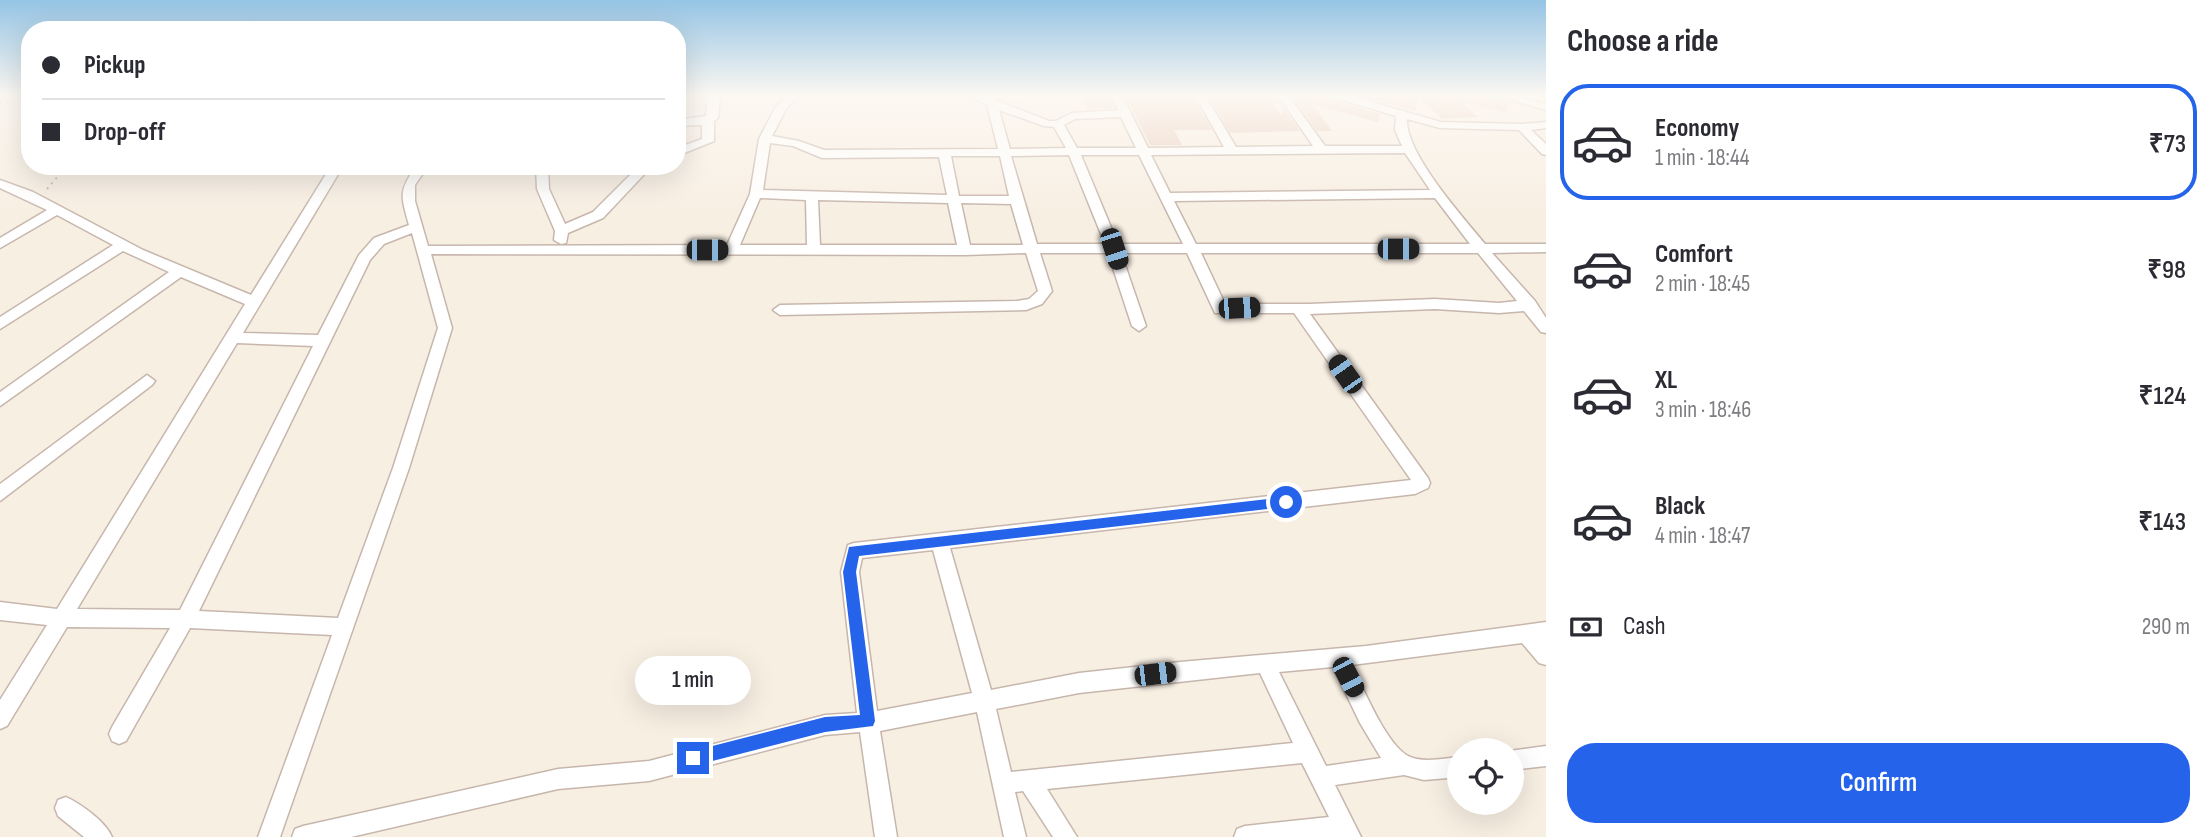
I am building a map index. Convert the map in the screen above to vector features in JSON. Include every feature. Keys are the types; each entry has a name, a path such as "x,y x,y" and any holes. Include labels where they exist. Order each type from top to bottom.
{"street":[{"path":"686,149 708,141 708,134"},
{"path":"731,250 756,194 768,134"},
{"path":"780,310 1033,304 1042,298 1045,290 1000,134"},
{"path":"1064,134 1074,150 1114,249 1139,326"},
{"path":"1134,134 1169,197 1220,309 1435,304 1499,308 1530,306"},
{"path":"1223,134 1233,151"},
{"path":"1311,134 1322,150"},
{"path":"1403,134 1440,194 1546,328"},
{"path":"1529,134 1546,150"},
{"path":"765,139 795,144 822,154 1410,149"},
{"path":"944,153 965,251"},
{"path":"0,719 331,175"},
{"path":"269,837 401,468 445,328 409,201 409,185 416,175"},
{"path":"542,175 543,189 562,231 560,250"},
{"path":"562,231 598,215 637,175"},
{"path":"0,184 40,201 123,245 253,302"},
{"path":"756,194 1017,200"},
{"path":"1169,197 1440,194"},
{"path":"812,196 814,250"},
{"path":"0,244 56,210"},
{"path":"119,734 185,619 363,258 379,242 418,226"},
{"path":"0,324 123,245"},
{"path":"422,250 1546,248"},
{"path":"0,400 181,270"},
{"path":"886,837 868,721 850,572 854,551 1415,487 1422,483 1299,309"},
{"path":"233,338 323,341"},
{"path":"0,494 146,381"},
{"path":"939,541 984,700 1015,837"},
{"path":"0,611 62,618 185,619 344,627"},
{"path":"303,837 558,779 649,771 825,725 868,721 1079,683 1338,657 1536,632 1546,656"},
{"path":"1338,657 1380,738 1394,757 1404,765"},
{"path":"1245,837 1347,831 1265,664"},
{"path":"1003,783 1309,752"},
{"path":"1524,759 1546,756"},
{"path":"1320,777 1404,765 1447,768"},
{"path":"1028,780 1066,837"},
{"path":"66,808 101,837"}],"path":[{"path":"40,201 58,175"}],"building":[{"path":"1145,134 1176,134 1182,145 1150,145"}],"route":[{"path":"693,758 825,725 868,721 850,572 854,551 1286,502"}]}
